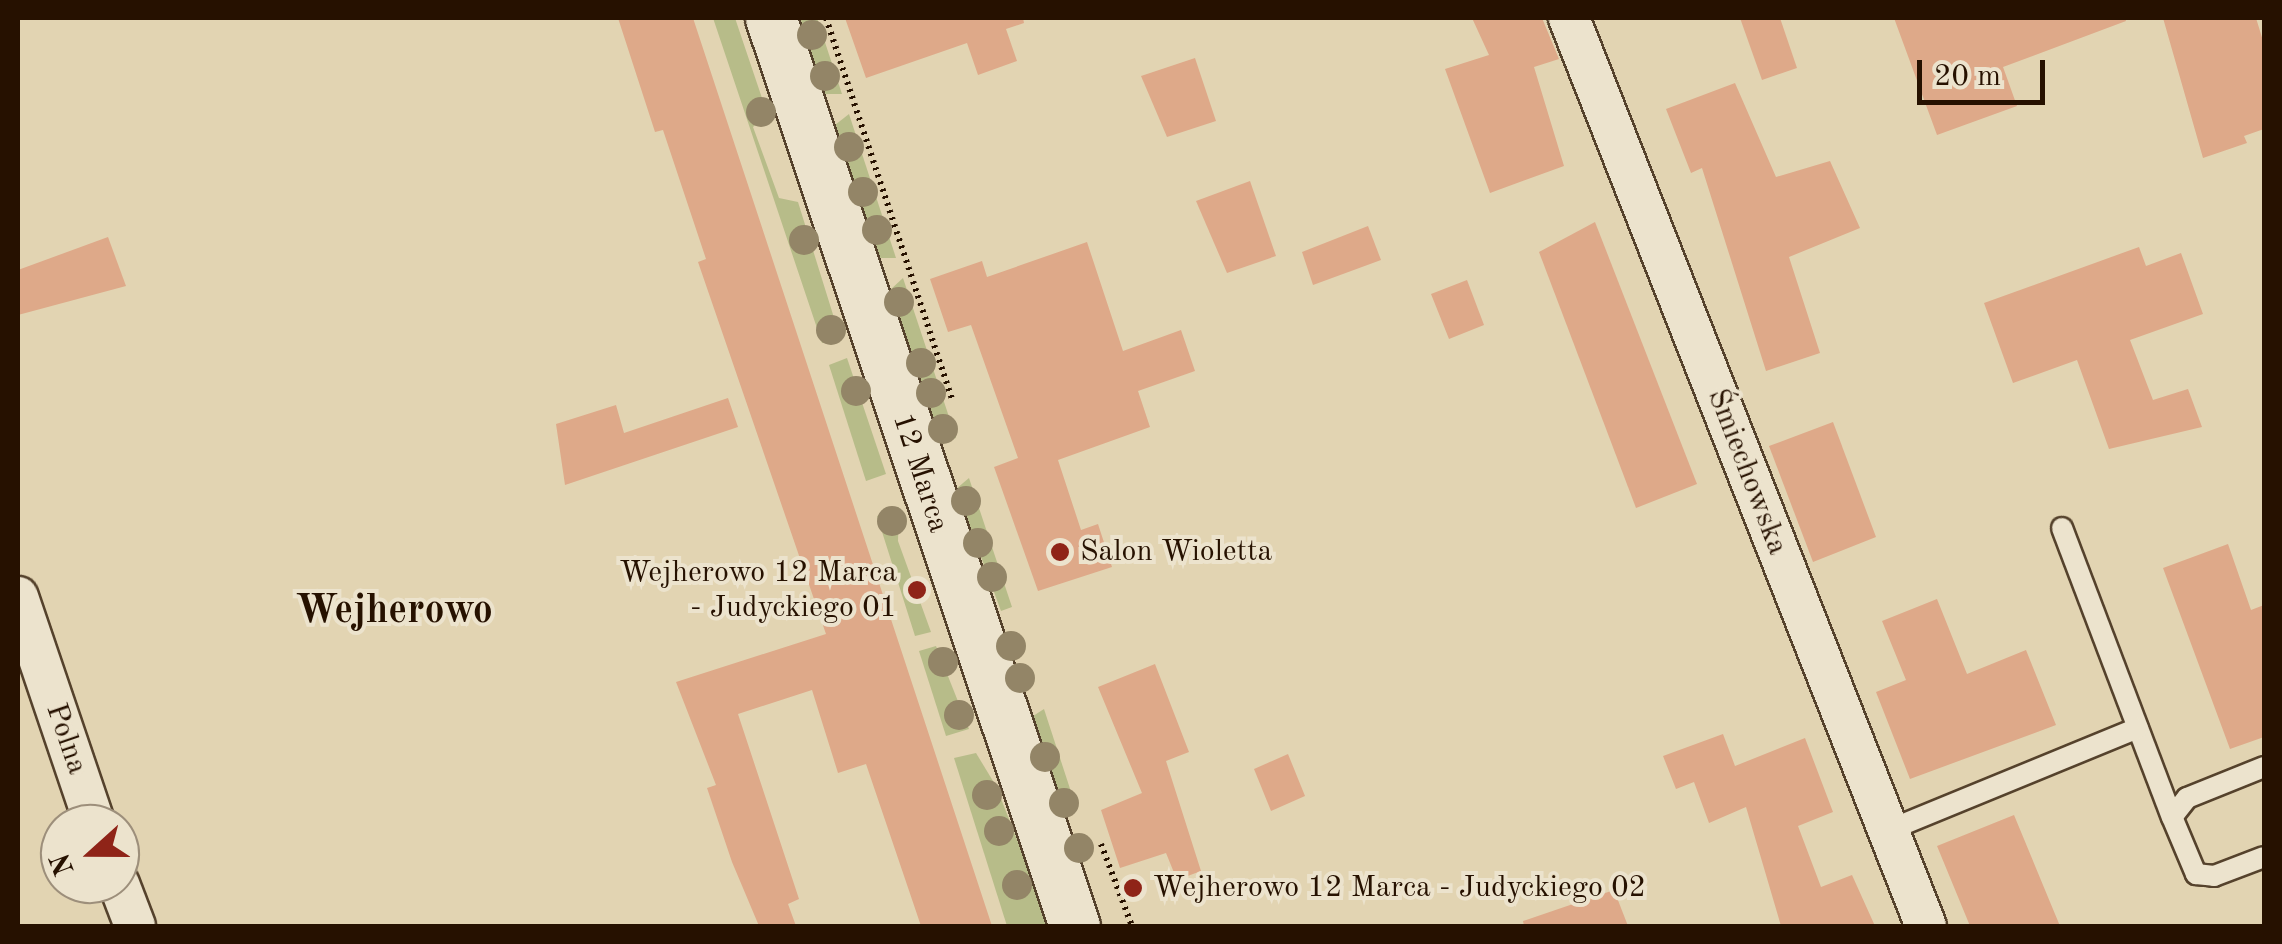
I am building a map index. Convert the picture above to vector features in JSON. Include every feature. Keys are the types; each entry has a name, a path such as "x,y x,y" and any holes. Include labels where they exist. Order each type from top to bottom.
{"street":[{"name":"12 Marca","path":"771,18 1075,926"},
{"name":"Śmiechowska","path":"1569,18 1926,926"},
{"name":"Polna","path":"18,596 88,804"}],"lane":[{"path":"2062,528 2196,874 2214,876 2264,857"},
{"path":"1888,831 2138,728"},
{"path":"2172,817 2187,798 2264,767"}],"green space":[{"path":"713,18 735,18 767,113 753,127 779,198 798,202 840,337 822,343"},
{"path":"800,18 817,18 842,94 825,94"},
{"path":"849,114 896,258 878,258 835,125"},
{"path":"903,278 956,438 941,442 890,290"},
{"path":"847,358 886,474 866,481 829,365"},
{"path":"969,478 1012,607 1001,611 956,489"},
{"path":"899,507 898,541 931,632 915,636 877,516"},
{"path":"936,646 969,729 946,736 919,651"},
{"path":"1044,709 1074,801 1060,811 1030,718"},
{"path":"976,753 996,786 1051,926 1007,926 954,758"}],"building":[{"path":"618,18 693,18 992,926 921,926 866,764 838,773 812,690 738,714 799,899 788,904 796,926 759,926 732,862 707,788 716,785 676,682 826,634 698,262 706,259 663,130 655,132"},
{"path":"845,18 1023,18 1024,23 1006,29 1017,61 978,75 967,43 866,78"},
{"path":"1472,18 1542,18 1559,59 1534,67 1564,166 1490,193 1445,69 1489,55"},
{"path":"1740,18 1780,18 1797,68 1762,80"},
{"path":"1894,18 2126,21 2003,67 2017,106 1937,135"},
{"path":"2163,18 2256,18 2264,44 2264,129 2244,136 2247,143 2203,158"},
{"path":"1195,58 1216,121 1167,137 1141,76"},
{"path":"1735,83 1776,177 1830,161 1860,228 1789,257 1820,353 1766,371 1702,168 1691,173 1666,109"},
{"path":"1250,181 1276,256 1227,273 1196,201"},
{"path":"1595,222 1697,484 1636,508 1539,252"},
{"path":"1368,226 1381,260 1313,285 1302,252"},
{"path":"108,237 126,286 18,315 18,270"},
{"path":"1087,242 1123,351 1181,330 1195,371 1138,391 1150,427 1058,460 1081,530 1098,524 1112,567 1038,591 994,467 1018,458 971,325 948,332 930,279 982,261 987,277"},
{"path":"2139,247 2146,266 2181,253 2203,314 2130,340 2153,400 2188,389 2202,427 2109,449 2077,360 2013,383 1984,303"},
{"path":"1467,280 1484,325 1449,339 1431,294"},
{"path":"728,398 738,427 565,485 556,424 616,405 624,433"},
{"path":"1833,422 1876,537 1813,562 1769,446"},
{"path":"2228,544 2251,610 2264,605 2264,737 2230,749 2163,568"},
{"path":"1937,599 1967,674 2026,650 2056,725 1910,779 1876,692 1906,680 1882,621"},
{"path":"1155,664 1189,752 1166,761 1201,871 1177,880 1166,853 1120,868 1101,810 1142,793 1098,687"},
{"path":"1723,734 1735,766 1805,738 1833,812 1798,826 1821,887 1852,875 1875,926 1781,926 1746,807 1709,823 1694,782 1676,789 1663,756"},
{"path":"1288,754 1305,796 1271,811 1254,769"},
{"path":"2014,815 2060,926 1970,926 1937,846"},
{"path":"1614,890 1628,926 1524,926 1523,921"}],"place":[{"name":"Salon Wioletta","path":"1060,552"},
{"name":"Wejherowo 12 Marca - Judyckiego 01","path":"917,590"},
{"name":"Wejherowo 12 Marca - Judyckiego 02","path":"1133,888"}],"district":[{"name":"Wejherowo","path":"394,612"}]}
